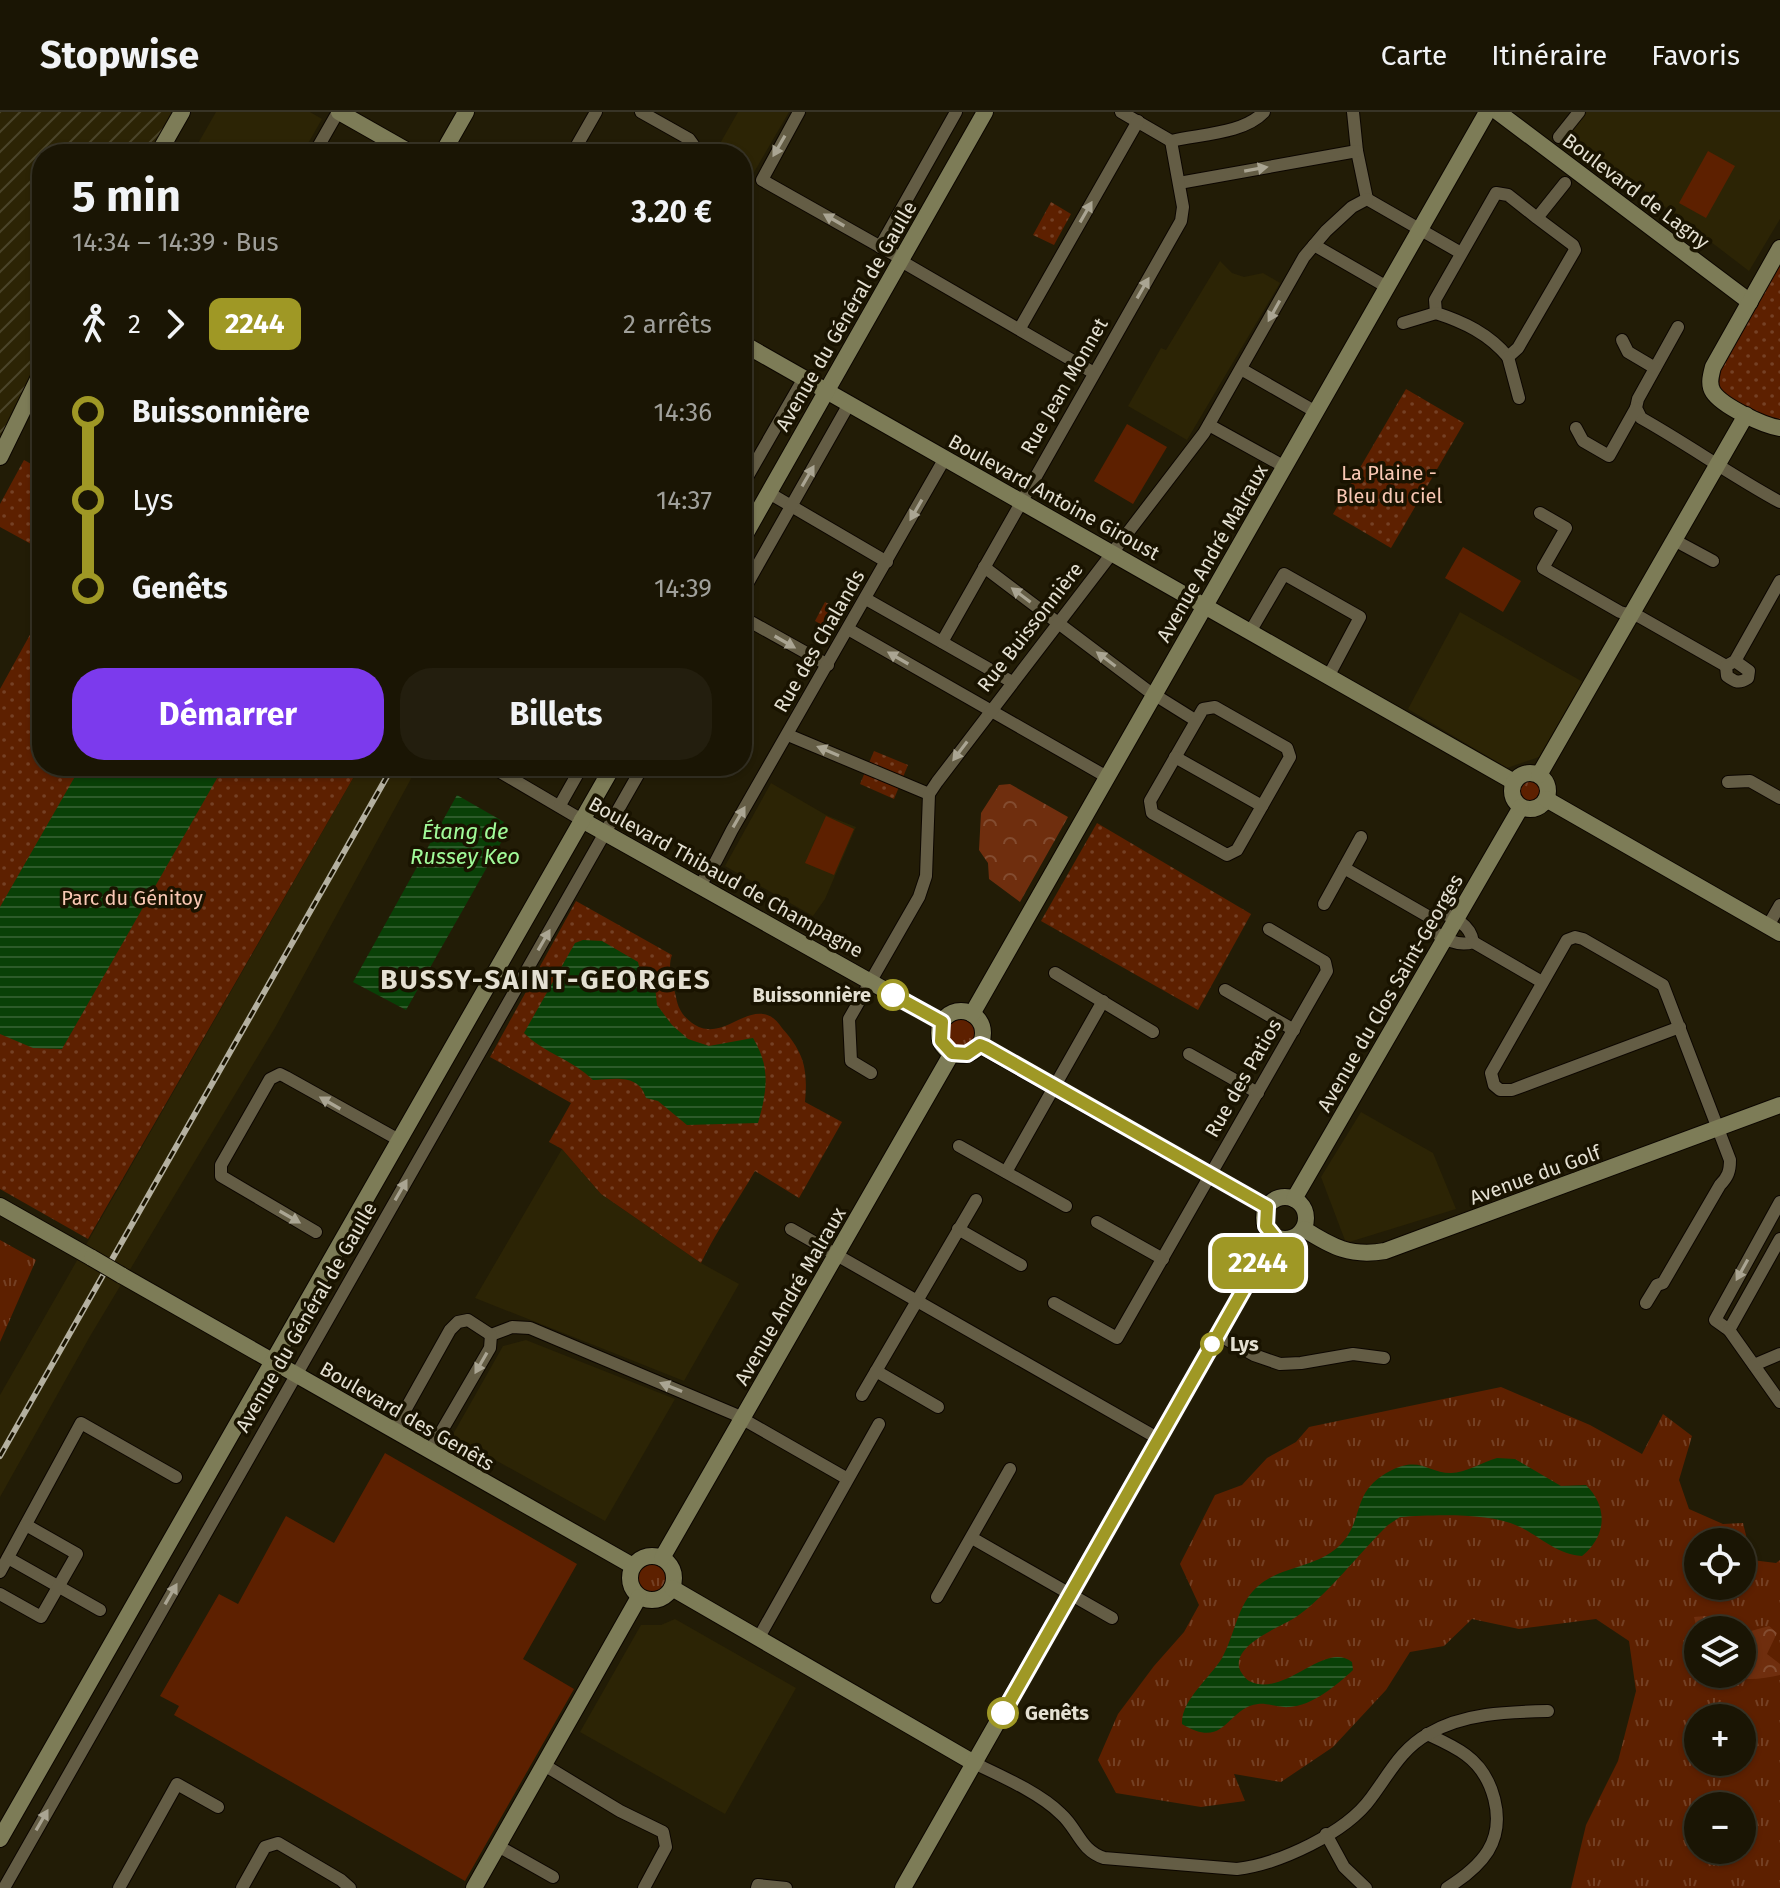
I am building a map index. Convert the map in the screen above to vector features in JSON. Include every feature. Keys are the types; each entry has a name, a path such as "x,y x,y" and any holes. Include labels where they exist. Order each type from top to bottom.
{"street":[{"path":"320,144 338,112 395,144"},
{"path":"448,144 466,112"},
{"path":"578,144 596,112"},
{"path":"641,112 689,139 691,144"},
{"path":"799,112 762,180 1094,373"},
{"name":"Avenue du Général de Gaulle","path":"880,247 956,112"},
{"name":"Avenue du Général de Gaulle","path":"752,523 985,112"},
{"path":"1121,112 1171,141 1243,126 1264,112"},
{"path":"1353,112 1367,199 1461,253"},
{"name":"Avenue André Malraux","path":"972,1014 1487,112"},
{"name":"Boulevard de Lagny","path":"1498,112 1750,302"},
{"path":"1559,137 1579,112"},
{"path":"163,144 179,115"},
{"path":"1020,328 1138,121"},
{"name":"Rue Jean Monnet","path":"942,642 1181,221 1183,207 1171,141"},
{"path":"1179,183 1357,151"},
{"path":"1537,218 1565,183"},
{"path":"1436,313 1435,300 1496,193 1508,195 1573,245 1575,250 1518,348 1508,357"},
{"name":"Rue Buissonnière","path":"929,794 1209,425 1304,257 1352,207 1367,199"},
{"path":"1314,245 1387,287"},
{"path":"1780,248 1713,367 1710,380 1713,392 1746,415 1780,428"},
{"path":"1403,323 1436,313 1474,328 1508,357 1519,398"},
{"path":"1576,428 1583,441 1609,456 1678,327"},
{"path":"1622,340 1628,352 1655,368"},
{"name":"Boulevard Antoine Giroust","path":"752,349 1514,782"},
{"path":"1241,369 1316,412"},
{"path":"752,467 804,378"},
{"path":"0,457 32,390"},
{"path":"0,439 28,397"},
{"path":"752,576 849,404"},
{"path":"1636,408 1641,418 1780,502"},
{"path":"1539,775 1746,415"},
{"path":"1209,425 1285,467"},
{"name":"Rue des Chalands","path":"700,885 945,458"},
{"path":"769,493 887,562"},
{"path":"1540,513 1566,528 1543,568 1620,612 1640,617 1731,664 1778,589"},
{"path":"1674,540 1713,561"},
{"path":"984,567 1154,695 1195,720"},
{"path":"1250,632 1284,574 1360,617 1328,677"},
{"path":"866,599 1012,682"},
{"path":"752,623 828,665"},
{"path":"848,629 1107,777"},
{"path":"1215,707 1287,748 1290,757 1237,850 1227,855 1152,813 1150,801 1175,757 1203,709 1215,707"},
{"path":"788,735 929,794 926,876 919,897 849,1019 851,1061 871,1073"},
{"path":"1175,757 1262,806"},
{"path":"1523,774 1539,775 1546,783 1546,799 1538,807 1521,807 1512,793 1514,782 1523,774"},
{"name":"Boulevard Thibaud de Champagne","path":"508,776 942,1022"},
{"path":"560,805 576,776"},
{"name":"Avenue du Général de Gaulle","path":"0,1839 607,776"},
{"name":"Avenue du Général de Gaulle","path":"4,1888 637,776"},
{"path":"1728,782 1750,781 1780,798"},
{"path":"1546,799 1774,930 1780,905"},
{"name":"Avenue du Clos Saint-Georges","path":"1294,1199 1521,807"},
{"path":"1324,904 1361,837"},
{"path":"1344,868 1431,918"},
{"path":"1473,942 1472,934 1456,919 1438,912 1431,918 1431,929 1445,938 1466,944 1473,942 1542,982"},
{"name":"Rue des Patios","path":"1054,1303 1117,1338 1163,1259 1327,971 1325,962 1269,929"},
{"path":"1646,1303 1657,1285 1663,1283 1729,1174 1730,1160 1717,1129 1680,1027 1663,985 1583,939 1575,937 1567,940 1491,1073 1494,1085 1500,1090 1512,1090 1680,1027"},
{"path":"1055,973 1153,1032"},
{"path":"1225,990 1294,1030"},
{"path":"1006,1172 1103,1001"},
{"path":"959,1011 972,1014 982,1024 980,1045 967,1054 952,1053 941,1041 942,1022 959,1011"},
{"path":"980,1045 1267,1207"},
{"name":"Avenue André Malraux","path":"662,1558 952,1053"},
{"path":"1189,1054 1258,1093"},
{"path":"316,1232 221,1176 221,1165 270,1079 280,1074 399,1140"},
{"name":"Avenue du Golf","path":"1304,1229 1350,1253 1385,1251 1780,1105"},
{"path":"959,1146 1066,1206"},
{"path":"1276,1199 1294,1199 1304,1208 1304,1229 1294,1238 1280,1239 1266,1226 1267,1207 1276,1199"},
{"path":"862,1395 976,1200"},
{"path":"1780,1202 1715,1320 1729,1330 1780,1402"},
{"name":"Boulevard des Genêts","path":"0,1206 633,1566"},
{"path":"1097,1222 1163,1259"},
{"path":"791,1229 1159,1439"},
{"path":"958,1229 1021,1265"},
{"path":"903,1888 1274,1236"},
{"path":"1729,1330 1780,1239"},
{"path":"394,1430 450,1330 458,1322 468,1320 477,1323 491,1335"},
{"path":"491,1335 512,1327 530,1328 742,1418 846,1478"},
{"path":"1217,1334 1254,1355 1280,1364 1353,1354 1384,1358"},
{"path":"430,1451 490,1348 491,1335"},
{"path":"1754,1365 1780,1354"},
{"path":"876,1371 938,1407"},
{"path":"0,1572 81,1423 176,1477"},
{"path":"758,1639 879,1424"},
{"path":"937,1597 1010,1469"},
{"path":"0,1594 41,1617 77,1554 26,1525"},
{"path":"972,1538 1112,1618"},
{"path":"647,1556 662,1558 668,1562 674,1575 672,1588 661,1599 653,1601 639,1597 629,1580 633,1566 647,1556"},
{"path":"8,1558 100,1610"},
{"path":"672,1588 1046,1803 1063,1815 1086,1849 1104,1858 1237,1869 1259,1866 1326,1834 1355,1816 1405,1751 1427,1734 1460,1719 1548,1711"},
{"path":"474,1888 639,1597"},
{"path":"1427,1734 1464,1753 1490,1783 1495,1798 1496,1820 1490,1849 1466,1877 1447,1888"},
{"path":"544,1765 620,1811 663,1832 666,1847 644,1888"},
{"path":"119,1888 177,1784 218,1807"},
{"path":"1326,1834 1344,1867 1366,1888"},
{"path":"242,1888 265,1847 278,1843 350,1888"},
{"path":"498,1846 553,1877"},
{"path":"757,1888 758,1885 786,1888"}],"shaded area":[{"path":"0,112 180,112 162,144 32,144 32,390 0,449"},
{"path":"216,112 310,112 322,119 308,144 198,144"},
{"path":"738,112 789,112 752,176 752,144 720,144"},
{"path":"1585,112 1780,112 1780,219 1749,271 1570,134"},
{"path":"1220,261 1232,273 1244,277 1263,273 1280,283 1187,440 1128,406 1161,348 1166,350"},
{"path":"1460,612 1583,682 1539,757 1507,768 1408,709"},
{"path":"354,776 413,776 276,1026 89,1338 0,1497 0,1395"},
{"path":"771,783 826,815 856,827 825,899 813,916 725,866"},
{"path":"1361,1112 1433,1153 1456,1209 1346,1243 1321,1177"},
{"path":"562,1149 601,1194 701,1263 739,1284 684,1381 475,1298"},
{"path":"526,1340 675,1399 605,1521 452,1436 503,1346"},
{"path":"675,1619 796,1688 725,1814 580,1732 641,1625 661,1625"}],"green space":[{"path":"1708,151 1735,166 1706,218 1679,203"},
{"path":"1051,202 1071,214 1054,245 1033,235"},
{"path":"1780,258 1780,423 1775,424 1721,394 1715,385 1718,367"},
{"name":"La Plaine - Bleu du ciel","path":"1406,389 1464,423 1391,548 1333,514"},
{"path":"1127,424 1167,447 1133,504 1094,481"},
{"path":"24,460 32,464 32,545 0,527 0,504"},
{"path":"1463,547 1521,581 1503,612 1445,578"},
{"path":"825,602 844,612 833,631 815,621"},
{"name":"Parc du Génitoy","path":"32,631 32,776 354,776 88,1239 0,1189 0,689"},
{"path":"874,751 908,765 894,799 860,784"},
{"path":"1529,779 1538,782 1541,791 1538,800 1529,803 1520,800 1517,791 1520,782"},
{"path":"1010,784 1068,817 1020,902 989,879 988,863 979,850 981,813 999,785"},
{"path":"826,816 854,829 834,875 805,863"},
{"path":"1097,823 1251,914 1198,1010 1041,921"},
{"path":"576,901 672,955 670,971 677,1001 681,1012 692,1023 711,1029 754,1014 774,1019 800,1053 806,1080 805,1102 842,1122 799,1198 755,1171 701,1263 601,1194 562,1149 549,1142 571,1103 490,1057"},
{"path":"961,1018 972,1023 977,1034 972,1045 961,1050 950,1045 945,1034 950,1023"},
{"path":"0,1240 36,1260 0,1342"},
{"path":"1501,1387 1590,1425 1642,1454 1663,1414 1692,1436 1679,1480 1689,1509 1723,1524 1743,1523 1744,1528 1684,1528 1684,1600 1756,1600 1756,1560 1776,1563 1780,1560 1780,1888 1571,1888 1586,1825 1618,1761 1636,1691 1629,1641 1596,1619 1519,1629 1472,1619 1444,1646 1410,1652 1386,1690 1333,1747 1281,1782 1234,1774 1245,1801 1201,1807 1116,1793 1098,1760 1118,1714 1184,1632 1199,1605 1180,1564 1215,1495 1242,1485 1267,1458 1296,1442 1309,1427"},
{"path":"385,1453 577,1564 523,1659 574,1689 465,1881 174,1715 179,1706 160,1696 219,1594 238,1604 286,1516 334,1543"},
{"path":"652,1560 664,1564 668,1576 664,1588 652,1592 640,1588 636,1576 640,1564"},
{"path":"1769,1626 1777,1633 1767,1654 1780,1664 1780,1675 1756,1679 1756,1630"}],"water":[{"path":"75,776 218,776 62,1049 33,1048 0,1034 0,907"},
{"name":"Étang de Russey Keo","path":"457,795 504,822 500,829 507,832 406,1010 353,982"},
{"path":"583,940 602,941 638,962 640,971 654,977 657,1005 688,1039 709,1046 753,1038 763,1059 766,1080 758,1123 687,1125 658,1101 646,1098 638,1084 625,1079 593,1080 524,1033 575,943"},
{"path":"1497,1458 1515,1459 1561,1486 1586,1485 1598,1503 1602,1521 1596,1540 1582,1556 1564,1552 1508,1522 1461,1516 1400,1517 1388,1525 1308,1608 1251,1643 1240,1658 1239,1667 1249,1681 1263,1684 1276,1683 1329,1658 1341,1657 1352,1662 1353,1670 1324,1694 1298,1706 1258,1704 1247,1707 1217,1731 1208,1733 1182,1724 1186,1706 1222,1658 1250,1594 1266,1580 1319,1559 1338,1547 1352,1527 1363,1497 1378,1479 1402,1466 1417,1465 1456,1473"}],"railway":[{"path":"0,1456 387,776"}],"bus line":[{"name":"2244","path":"893,995 942,1022 939,1031 941,1041 952,1053 967,1054 980,1045 985,1047 1267,1207 1264,1220 1274,1236 1003,1713"}],"place":[{"name":"Buissonnière","path":"893,995"},
{"name":"Lys","path":"1212,1344"},
{"name":"Genêts","path":"1003,1713"}],"district":[{"name":"BUSSY-SAINT-GEORGES","path":"546,979"}]}
